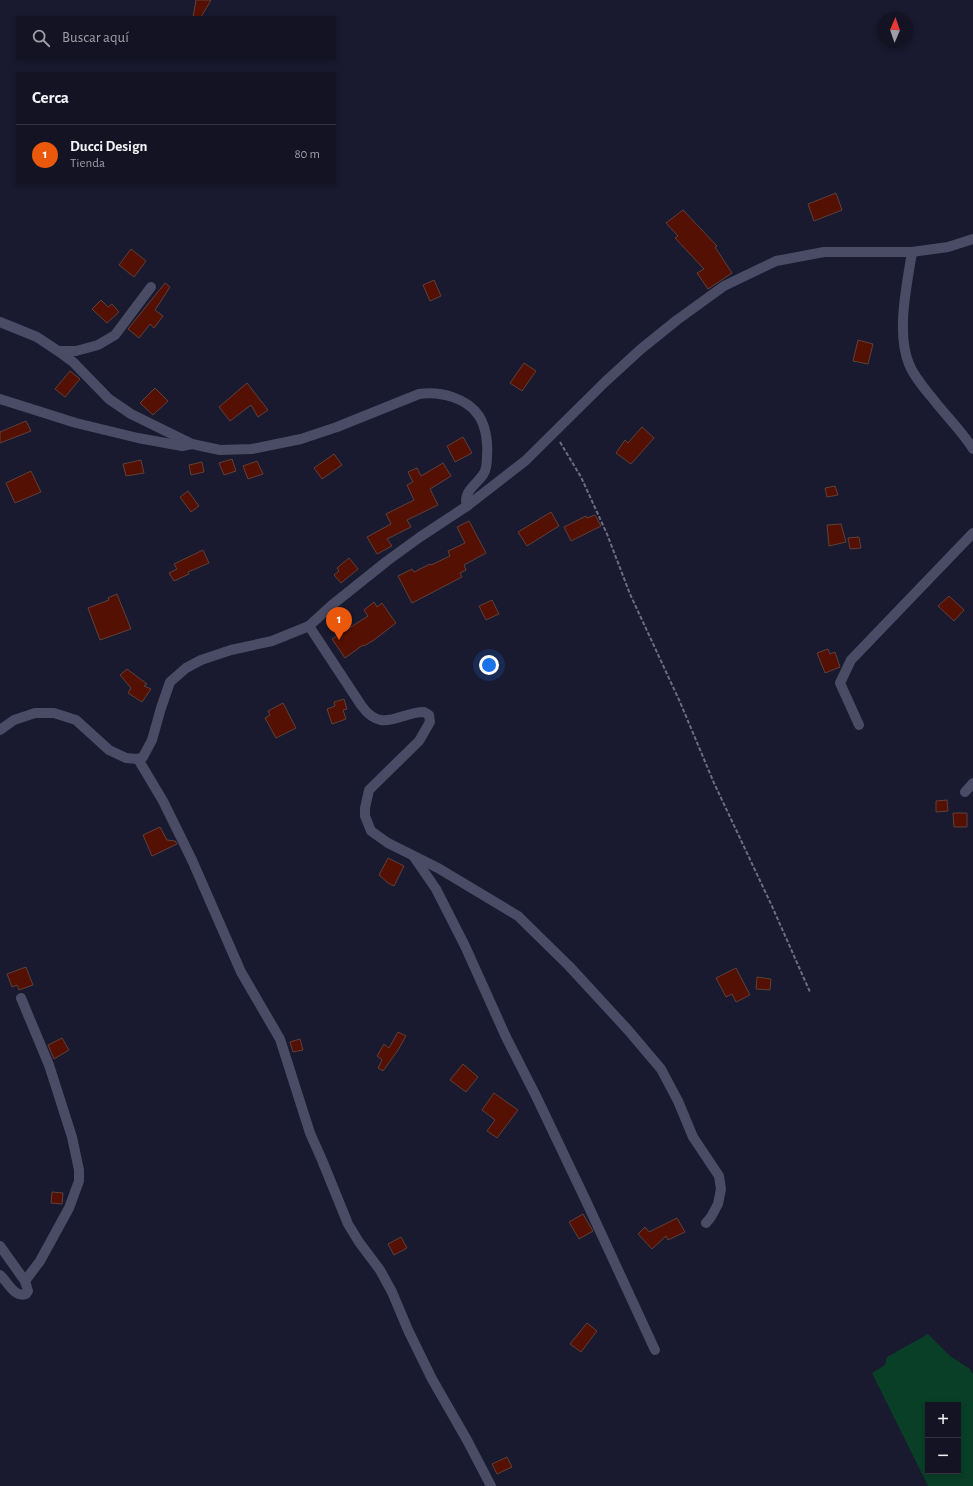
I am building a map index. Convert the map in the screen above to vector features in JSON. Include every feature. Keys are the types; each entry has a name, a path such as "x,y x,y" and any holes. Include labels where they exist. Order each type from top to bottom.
{"street":[{"path":"0,730 14,720 35,712 54,713 76,720 110,750 126,758 138,759 143,757 152,740 160,708 170,682 186,668 201,660 231,650 272,641 310,626 332,605 386,561 466,506 525,461 605,382 641,349 677,320 724,286 776,261 824,252 912,252 948,246 973,239"},
{"path":"912,252 903,325 906,356 916,376 966,438 973,449"},
{"path":"58,351 76,351 98,345 114,335 151,287"},
{"path":"0,322 37,337 58,351 73,362 109,399 131,414 192,444 220,450 252,449 301,439 337,427 419,394 428,392 447,395 465,403 473,409 480,417 486,435 488,454 485,472 468,493 465,499 466,506"},
{"path":"0,399 76,423 138,438 182,446 192,444"},
{"path":"859,725 840,683 851,660 973,533"},
{"path":"310,626 361,705 370,714 382,720 388,721 424,712 430,719 430,722 419,741 370,790 365,802 365,816 370,831 388,843 438,868 518,916 594,992 661,1069 678,1101 693,1137 719,1176 721,1189 718,1204 706,1223"},
{"path":"138,759 163,801 192,860 241,972 280,1039 310,1133 348,1224 359,1242 380,1270 432,1379 491,1486"},
{"path":"965,792 973,783"},
{"path":"413,856 436,889 465,946 506,1037 577,1182 655,1350"},
{"path":"21,998 50,1065 72,1136 79,1170 79,1181 69,1208 40,1261 25,1281"},
{"path":"0,1246 25,1281 28,1291 26,1294 18,1294 0,1275"}],"path":[{"path":"555,432 581,477 607,534 630,594 680,702 714,783 771,904 810,992"}],"green space":[{"path":"928,1334 950,1356 970,1369 973,1374 973,1486 928,1486 872,1373 885,1365 887,1357"}],"building":[{"path":"196,0 211,0 202,16 193,16"},
{"path":"836,193 842,210 814,221 808,204"},
{"path":"683,210 717,246 715,247 732,273 708,289 697,273 704,269 675,238 678,236 666,223"},
{"path":"131,249 146,261 134,277 119,265"},
{"path":"434,280 441,296 430,301 423,285"},
{"path":"165,283 170,287 155,310 163,316 154,328 150,324 139,338 128,329"},
{"path":"101,300 108,307 112,304 119,312 107,323 92,309"},
{"path":"858,340 873,344 868,364 853,361"},
{"path":"524,363 536,371 522,391 510,383"},
{"path":"70,371 80,379 65,397 55,389"},
{"path":"247,383 268,410 258,417 251,405 230,421 219,407"},
{"path":"155,388 168,401 153,415 140,403"},
{"path":"26,421 31,431 0,443 0,432"},
{"path":"642,427 654,438 631,464 616,453 625,440 628,443"},
{"path":"463,437 472,453 455,462 447,446"},
{"path":"334,454 342,465 322,479 314,468"},
{"path":"232,459 236,471 224,475 219,463"},
{"path":"141,460 144,473 126,476 123,464"},
{"path":"257,461 263,474 248,479 243,466"},
{"path":"202,462 204,472 191,475 189,465"},
{"path":"443,463 451,476 430,489 438,505 407,520 411,527 387,539 392,546 377,554 367,537 391,524 386,514 414,500 407,485 413,482 408,472 417,468 421,476"},
{"path":"31,471 41,492 15,503 6,483"},
{"path":"835,486 838,495 827,497 825,488"},
{"path":"188,491 199,506 191,512 180,497"},
{"path":"551,512 559,526 527,546 518,532"},
{"path":"595,515 601,526 571,541 564,527 586,516 587,518"},
{"path":"469,521 486,553 464,565 466,570 460,573 462,577 412,603 398,576 412,569 414,572 450,556 448,551 465,543 457,527"},
{"path":"841,524 846,542 829,546 827,525"},
{"path":"859,537 861,548 850,549 848,538"},
{"path":"203,550 209,563 188,572 189,574 174,581 169,573 177,569 174,564"},
{"path":"349,558 358,569 341,583 334,575 339,571 337,568"},
{"path":"117,594 131,629 100,640 88,608 109,600 108,598"},
{"path":"949,596 964,610 954,621 938,606"},
{"path":"492,600 499,614 486,620 479,606"},
{"path":"374,602 377,607 382,603 396,623 374,640 364,646 363,645 345,658 332,639 368,616 364,610"},
{"path":"828,649 830,654 835,652 840,667 825,673 817,653"},
{"path":"127,669 147,684 144,686 151,689 142,702 128,693 131,688 120,675"},
{"path":"344,699 347,709 343,710 346,719 332,724 327,709 335,706 334,702"},
{"path":"283,703 296,728 276,738 265,718 270,715 268,711"},
{"path":"947,800 948,811 936,812 936,801"},
{"path":"953,813 967,813 967,827 954,827"},
{"path":"160,827 167,840 175,841 177,844 152,856 143,835"},
{"path":"388,858 404,866 394,886 379,875"},
{"path":"26,967 33,985 19,990 17,985 12,987 7,974"},
{"path":"736,968 750,995 736,1002 732,994 726,997 716,978"},
{"path":"757,977 771,979 770,990 756,989"},
{"path":"398,1032 406,1036 383,1071 378,1068 382,1060 377,1056 384,1044 389,1048"},
{"path":"62,1038 69,1050 54,1059 48,1045"},
{"path":"300,1039 303,1050 293,1052 290,1042"},
{"path":"463,1064 478,1077 466,1092 450,1080"},
{"path":"494,1093 518,1110 497,1138 487,1131 495,1120 482,1110"},
{"path":"52,1192 63,1193 62,1204 51,1203"},
{"path":"583,1214 593,1231 579,1239 569,1222"},
{"path":"677,1218 685,1232 668,1240 666,1236 652,1249 638,1234 645,1227 649,1232"},
{"path":"401,1237 407,1248 394,1255 388,1244"},
{"path":"587,1323 597,1331 581,1352 570,1344"},
{"path":"507,1457 512,1467 497,1474 492,1464"}],"place":[{"name":"Ducci Design","path":"339,640"}]}
